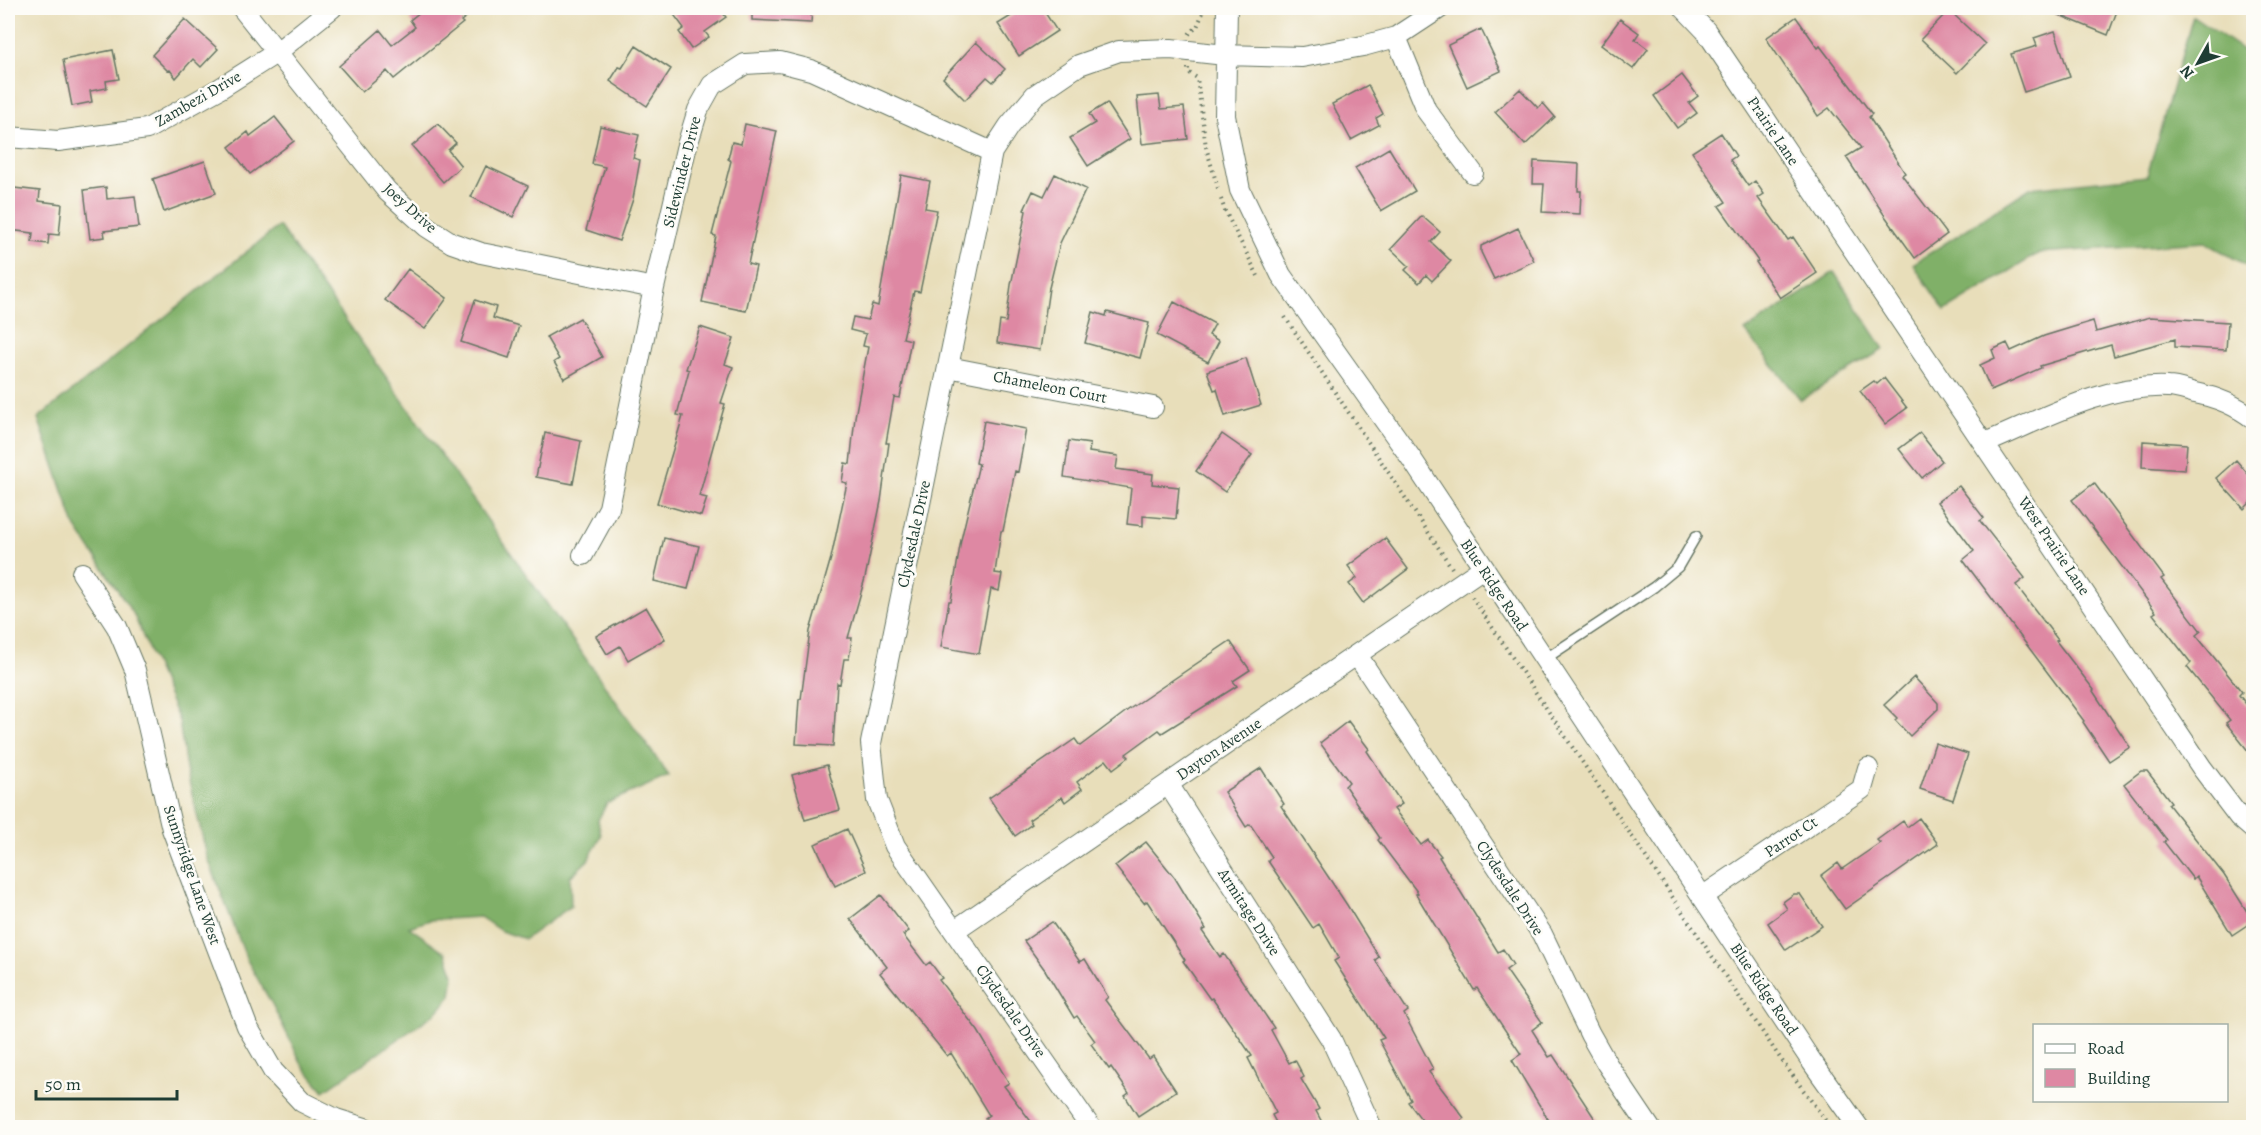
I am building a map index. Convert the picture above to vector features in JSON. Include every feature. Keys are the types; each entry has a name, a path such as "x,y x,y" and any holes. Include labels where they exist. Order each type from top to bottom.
{"street":[{"name":"Joey Drive","path":"242,8 387,191 427,227 452,243 481,253 654,288"},
{"name":"Zambezi Drive","path":"8,137 58,141 147,129 219,89 276,53 332,8"},
{"name":"Blue Ridge Road","path":"1227,8 1225,116 1240,190 1281,275 1411,458 1702,897 1859,1128"},
{"path":"1225,55 1302,57 1362,46 1396,37 1440,8"},
{"name":"Prairie Lane","path":"1684,8 1706,31 1858,258"},
{"path":"1396,37 1426,110 1473,173"},
{"name":"Clydesdale Drive","path":"1091,1128 895,846 877,800 871,743 992,152 1009,126 1035,94 1078,65 1119,51 1171,49 1225,55"},
{"name":"Sidewinder Drive","path":"583,555 609,508 654,288 686,149 698,110 712,85 745,64 780,62 811,70 992,152"},
{"name":"West Prairie Lane","path":"1858,258 1985,443 2202,768 2239,817 2253,830"},
{"name":"Chameleon Court","path":"948,367 1153,407"},
{"path":"1985,443 2097,396 2126,389 2170,387 2211,396 2245,412 2253,419"},
{"name":"Dayton Avenue","path":"955,930 1483,568"},
{"name":"Sunnyridge Lane West","path":"82,573 117,627 135,670 172,829 247,1026 273,1071 302,1102 336,1119 365,1128"},
{"name":"Clydesdale Drive","path":"1357,655 1542,934 1590,1035 1650,1128"},
{"name":"Parrot Ct","path":"1702,897 1862,789 1868,768"},
{"name":"Armitage Drive","path":"1168,784 1331,1039 1372,1128"}],"lane":[{"path":"1544,660 1654,587 1678,567 1696,536"}],"green space":[{"path":"2193,16 2253,57 2253,269 2205,242 2039,253 1945,311 1913,264 2030,188 2147,176"},
{"path":"279,226 669,776 607,803 598,820 601,836 588,860 570,877 571,906 525,939 501,931 480,917 430,920 409,927 446,953 454,975 451,996 437,1012 324,1091 303,1066 247,960 207,856 186,769 179,721 133,613 75,526 38,418"},
{"path":"1834,272 1884,349 1801,400 1745,331"}],"building":[{"path":"425,8 478,8 394,79 387,71 362,92 339,66 380,30 392,45 415,27 410,20"},
{"path":"669,8 719,8 726,17 705,32 709,37 691,49 679,32 684,28"},
{"path":"752,8 812,8 811,23 752,20"},
{"path":"1024,8 1042,8 1057,31 1019,56 998,24"},
{"path":"2042,8 2109,8 2117,11 2108,35"},
{"path":"1949,10 1985,44 1957,73 1921,39"},
{"path":"1796,17 1818,48 1820,46 1872,114 1869,117 1905,173 1902,175 1947,234 1915,258 1846,157 1861,148 1829,108 1818,116 1766,38"},
{"path":"185,19 218,49 201,67 193,59 176,78 152,55"},
{"path":"1620,19 1639,33 1635,39 1648,49 1633,69 1601,45"},
{"path":"1481,29 1501,71 1467,87 1448,45"},
{"path":"2055,31 2070,77 2024,92 2011,54 2037,46 2034,38"},
{"path":"976,42 1005,69 993,82 987,77 965,100 943,78"},
{"path":"636,46 671,69 647,106 610,81 619,67 622,68"},
{"path":"113,50 119,79 106,81 107,88 90,91 92,102 72,106 63,60"},
{"path":"1682,75 1698,96 1689,103 1697,113 1677,128 1654,96"},
{"path":"1368,85 1383,114 1376,118 1379,125 1351,140 1332,104"},
{"path":"1520,89 1538,108 1543,103 1555,117 1525,145 1495,112"},
{"path":"1159,95 1161,109 1184,107 1188,139 1142,144 1137,97"},
{"path":"1107,103 1130,139 1088,166 1070,138 1095,123 1089,114"},
{"path":"275,117 294,141 250,174 229,147 248,132 250,136"},
{"path":"438,124 456,143 448,150 461,166 443,182 412,146"},
{"path":"745,124 777,131 748,264 756,266 746,311 702,302 716,236 712,235 731,161 728,159 732,142 741,144"},
{"path":"600,126 639,135 633,158 640,160 633,199 619,241 586,230 605,167 592,164"},
{"path":"1721,133 1736,156 1730,160 1748,186 1755,181 1764,194 1758,198 1788,240 1793,237 1817,273 1780,298 1756,262 1758,261 1719,206 1726,202 1692,152"},
{"path":"1389,148 1415,191 1381,211 1355,168"},
{"path":"205,161 216,193 164,212 153,179"},
{"path":"1534,161 1579,164 1580,214 1542,212 1544,184 1533,184"},
{"path":"486,166 528,186 513,217 471,197"},
{"path":"1055,174 1086,189 1060,243 1049,288 1040,350 997,343 1000,321 1006,322 1026,211 1024,210 1033,191 1044,196"},
{"path":"901,175 930,181 925,208 937,210 920,292 914,291 903,338 911,340 900,398 894,397 886,443 889,443 881,501 865,578 848,638 852,638 849,659 844,659 840,684 837,683 833,746 796,744 799,699 801,699 810,631 831,558 847,483 842,482 845,463 850,464 855,417 868,347 863,346 866,334 850,330 853,317 868,320 872,304 878,306"},
{"path":"106,187 107,199 135,196 139,227 104,231 105,237 90,239 84,190"},
{"path":"14,188 40,191 39,201 62,204 59,235 49,234 48,244 32,242 33,233 9,230"},
{"path":"1422,216 1440,232 1431,242 1451,261 1432,281 1426,275 1419,283 1405,270 1409,266 1391,249"},
{"path":"1518,228 1534,261 1494,279 1481,252 1481,246"},
{"path":"408,269 447,298 425,329 385,300"},
{"path":"475,300 496,307 493,318 519,326 509,358 461,342"},
{"path":"1174,302 1215,324 1209,335 1219,341 1208,362 1157,335"},
{"path":"1093,312 1106,316 1107,312 1149,323 1140,358 1085,343"},
{"path":"2150,317 2228,322 2226,350 2175,347 2175,339 2114,356 2111,345 2040,366 2041,368 1991,390 1980,365 1995,358 1992,350 2007,343 2011,351 2044,336 2093,321 2096,332"},
{"path":"580,318 602,357 564,379 554,362 559,359 546,337"},
{"path":"700,327 734,338 725,364 733,367 721,403 725,404 699,496 707,498 701,516 657,503 683,416 677,415 689,370 686,369"},
{"path":"1246,358 1261,405 1225,416 1217,389 1214,390 1207,371"},
{"path":"1884,378 1907,408 1885,424 1860,391 1874,381 1877,384"},
{"path":"984,421 1026,429 1018,472 1015,471 1003,531 1001,531 995,573 1002,574 999,591 991,589 979,654 941,647 961,540 979,464 976,463"},
{"path":"545,433 581,441 573,484 536,477"},
{"path":"1920,433 1942,461 1922,478 1899,449"},
{"path":"1222,434 1252,455 1225,492 1196,471"},
{"path":"1069,441 1090,444 1089,452 1118,456 1116,469 1153,474 1152,484 1179,487 1176,519 1143,516 1143,526 1127,524 1131,488 1064,477"},
{"path":"2143,441 2187,444 2185,470 2142,467"},
{"path":"2236,460 2253,480 2253,500 2244,509 2216,478"},
{"path":"2094,483 2164,577 2161,579 2201,631 2196,635 2242,692 2239,695 2253,713 2253,757 2226,723 2230,720 2187,667 2191,663 2153,614 2156,612 2072,500"},
{"path":"1959,486 1984,518 1980,521 2025,578 2016,585 2094,690 2130,747 2109,761 2084,721 1963,560 1974,551 1937,502"},
{"path":"664,538 699,546 688,589 654,581"},
{"path":"1385,538 1408,569 1363,603 1349,584 1357,578 1348,566"},
{"path":"646,607 665,639 628,660 620,646 607,654 596,636"},
{"path":"1230,641 1250,670 1233,681 1237,686 1162,733 1159,730 1126,754 1129,757 1113,769 1106,760 1077,782 1082,789 1065,802 1062,797 1029,820 1032,824 1015,836 989,798 1075,739 1080,746 1128,710"},
{"path":"1914,677 1938,703 1938,709 1910,736 1884,705"},
{"path":"1348,721 1369,749 1367,751 1402,804 1394,809 1421,845 1428,840 1441,856 1439,857 1498,952 1503,949 1513,965 1506,970 1542,1022 1532,1030 1549,1057 1553,1055 1601,1128 1554,1128 1546,1116 1512,1060 1521,1054 1477,988 1474,990 1416,894 1418,893 1378,840 1380,838 1345,786 1349,782 1320,743"},
{"path":"1935,743 1968,754 1953,800 1920,789"},
{"path":"827,765 840,810 805,820 792,775"},
{"path":"1261,768 1284,804 1281,806 1379,957 1375,960 1408,1011 1404,1014 1433,1069 1429,1072 1464,1118 1452,1128 1428,1128 1408,1102 1411,1100 1379,1040 1384,1038 1334,961 1339,958 1319,924 1313,928 1268,861 1272,857 1250,824 1246,827 1224,792"},
{"path":"2141,771 2147,771 2171,802 2168,804 2224,875 2253,921 2232,935 2196,876 2193,879 2164,842 2167,840 2124,784"},
{"path":"1919,818 1938,844 1845,909 1821,876 1838,863 1842,869 1880,843 1877,840 1903,821 1907,827"},
{"path":"847,829 866,871 835,886 815,844"},
{"path":"1146,842 1175,878 1206,929 1202,931 1220,957 1224,954 1274,1028 1271,1030 1289,1063 1295,1060 1304,1077 1301,1079 1319,1109 1316,1111 1325,1128 1279,1128 1272,1115 1276,1113 1248,1058 1252,1056 1183,961 1185,960 1147,901 1144,903 1115,866"},
{"path":"1794,894 1800,894 1822,926 1786,950 1768,923 1787,909 1783,902"},
{"path":"881,895 909,931 903,935 926,965 930,962 942,978 939,980 978,1031 1009,1083 1004,1086 1036,1128 993,1128 985,1118 989,1115 951,1053 947,1056 880,973 887,967 850,919"},
{"path":"1052,922 1080,962 1085,959 1108,997 1105,1000 1149,1059 1153,1056 1176,1091 1138,1116 1125,1096 1129,1093 1091,1044 1095,1041 1077,1016 1074,1018 1045,970 1024,941"}]}
